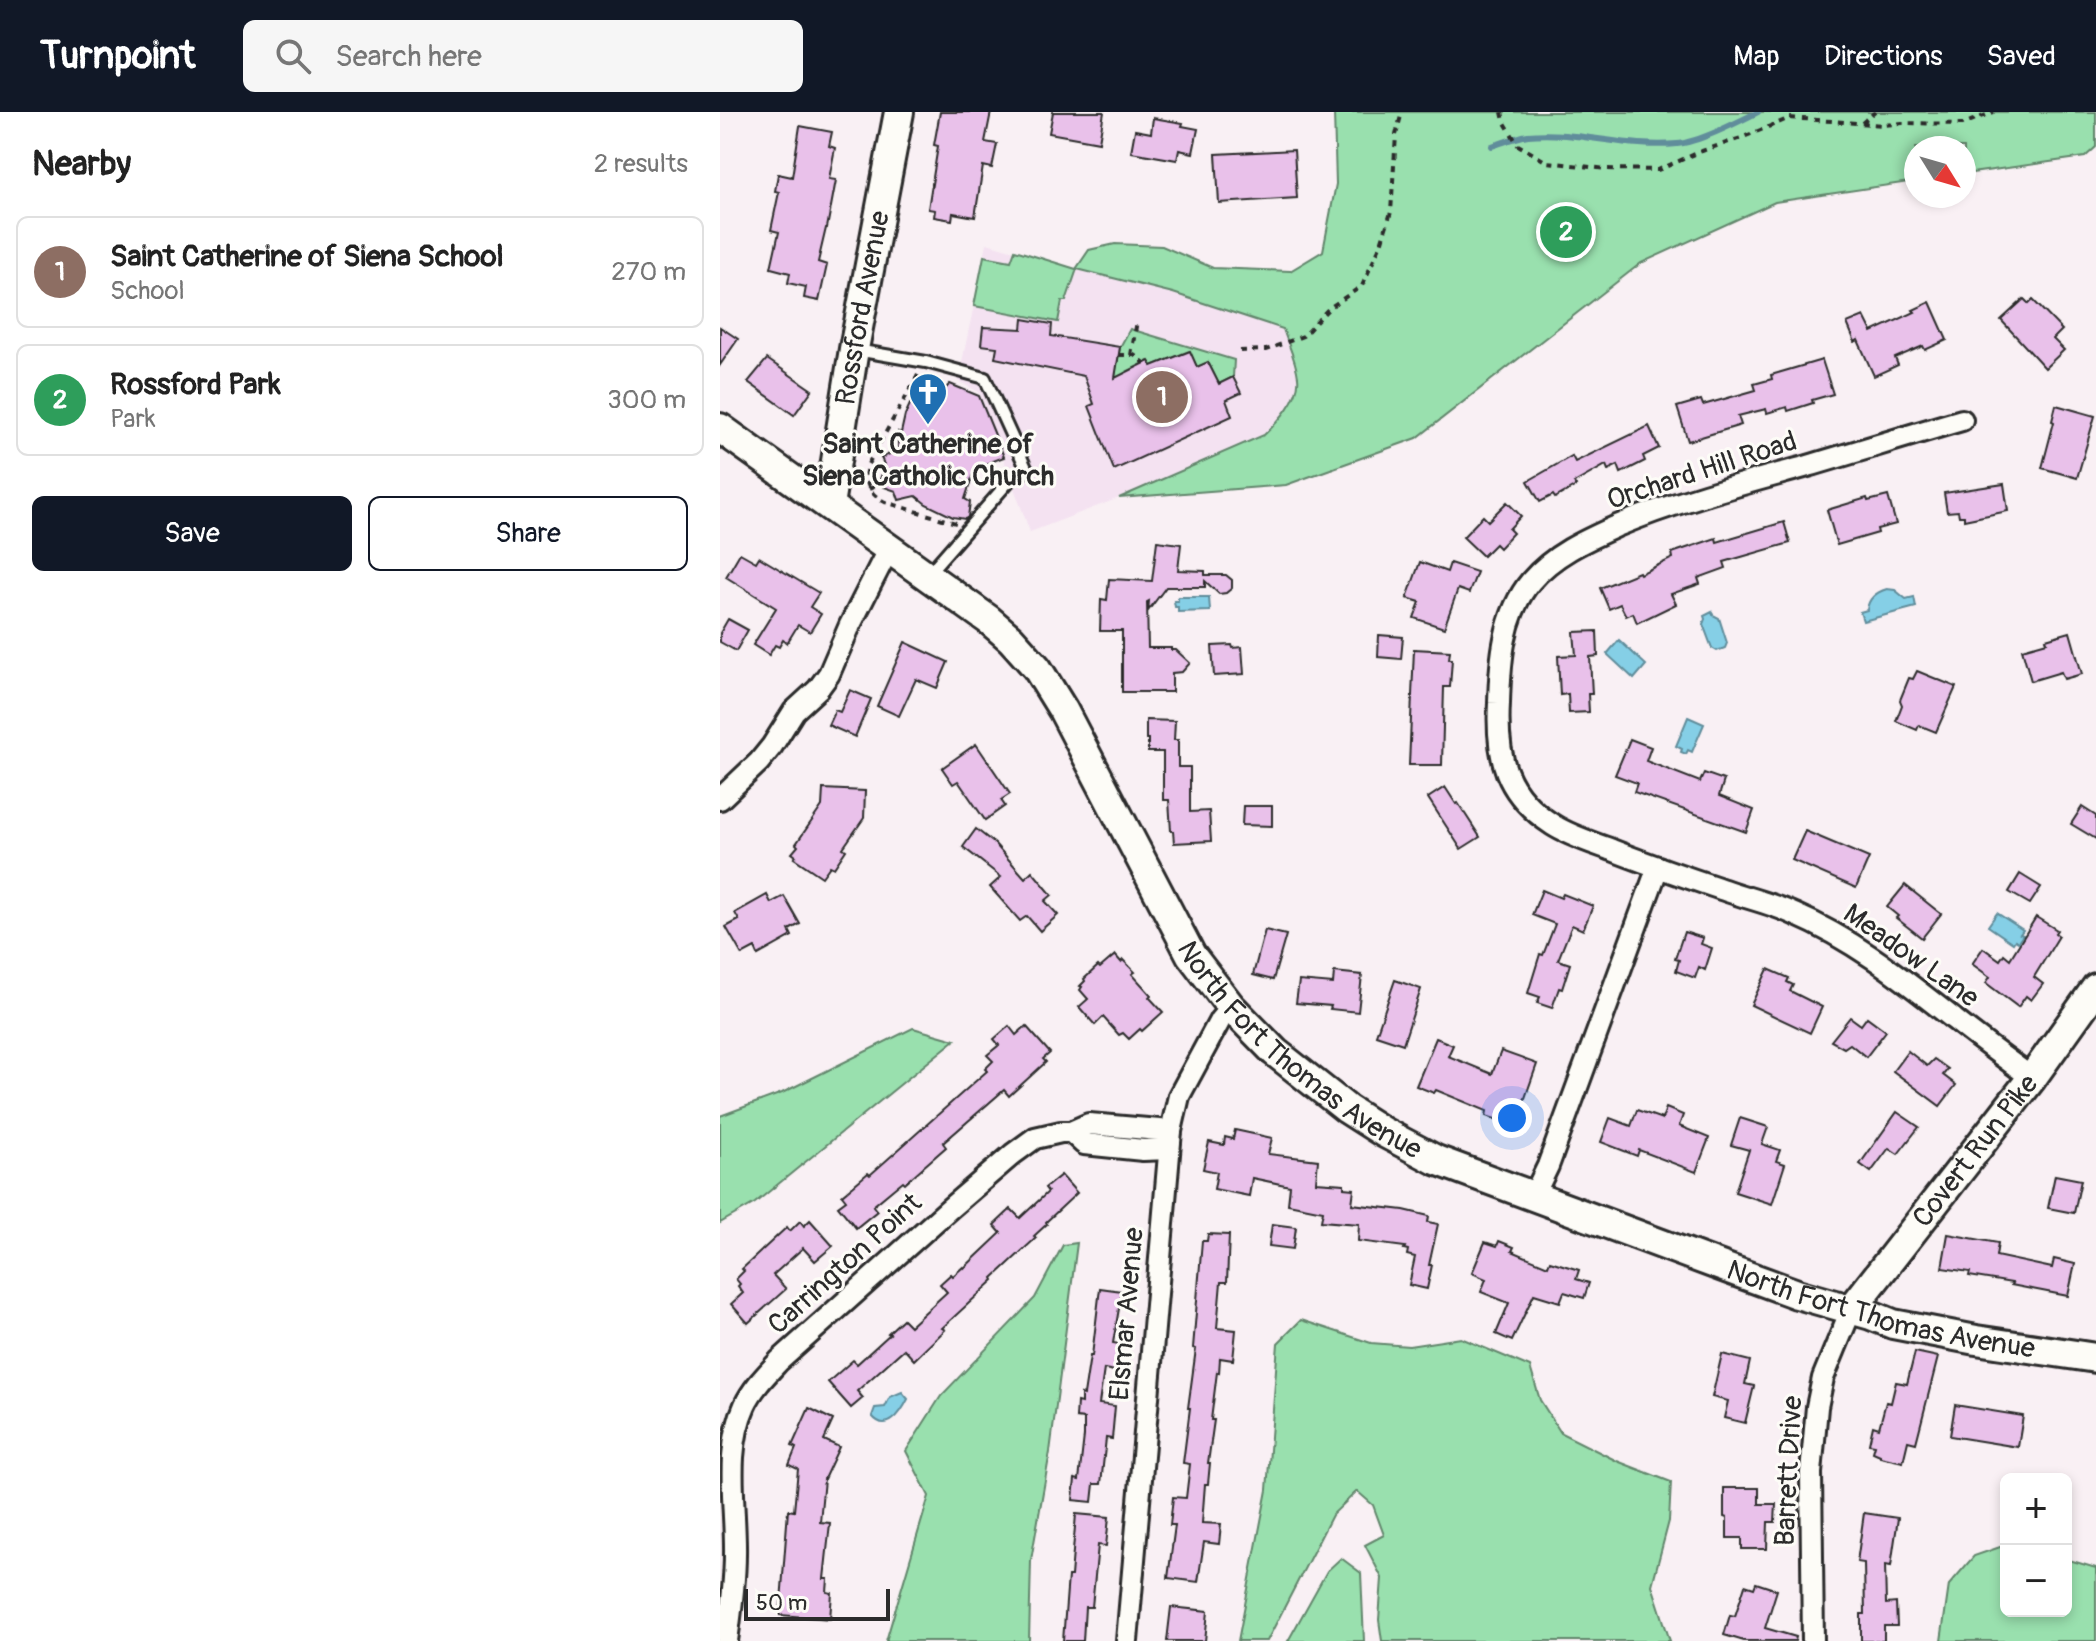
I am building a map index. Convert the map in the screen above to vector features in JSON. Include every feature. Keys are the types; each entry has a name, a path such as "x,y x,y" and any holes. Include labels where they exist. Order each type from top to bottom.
{"street":[{"name":"Rossford Avenue","path":"829,505 854,349 899,112"},
{"name":"Orchard Hill Road","path":"1658,867 1555,826 1530,807 1505,769 1498,738 1500,681 1509,623 1520,597 1532,580 1561,556 1584,541 1647,514 1708,493 1962,420"},
{"name":"North Fort Thomas Avenue","path":"720,428 927,575 1011,639 1037,668 1084,747 1191,955 1231,1007 1275,1052 1347,1109 1436,1160 1740,1274 1906,1326 2096,1358"},
{"path":"720,799 759,762 794,711 823,682 889,548"},
{"name":"Meadow Lane","path":"1658,867 1777,907 1829,931 1891,970 2032,1078"},
{"path":"1534,1195 1548,1166 1658,867"},
{"name":"Covert Run Pike","path":"1851,1310 2032,1078 2096,988"},
{"name":"Elsmar Avenue","path":"1127,1641 1170,1140 1179,1096 1220,1020 1231,1007"},
{"name":"Carrington Point","path":"727,1641 733,1600 728,1552 736,1433 744,1407 758,1382 1013,1154 1035,1138 1071,1132 1089,1124 1170,1140"},
{"name":"Barrett Drive","path":"1812,1639 1811,1473 1817,1407 1823,1378 1851,1310"}],"lane":[{"path":"854,349 926,362 985,378 1027,470 1011,479 927,575"}],"path":[{"path":"1240,351 1266,350 1303,336 1329,308 1362,286 1391,212 1396,135 1402,112"},
{"path":"1502,112 1518,145 1547,162 1607,169 1658,170 1790,118 1860,125 1963,124 1994,112"},
{"path":"1860,125 1875,112"},
{"path":"1131,355 1137,321"},
{"path":"1119,355 1131,355 1145,363"},
{"path":"919,373 868,464 866,477 869,489 875,497 885,502 954,522 966,530"},
{"path":"914,382 939,399 934,411"},
{"path":"869,489 881,484"}],"shaded area":[{"path":"987,243 1173,293 1283,328 1299,380 1292,402 1264,435 1119,498 1030,532 979,392 958,381"}],"green space":[{"path":"2096,112 2096,147 2085,157 1976,172 1976,136 1904,136 1904,183 1775,202 1641,263 1417,438 1286,485 1119,498 1270,430 1287,409 1298,385 1296,364 1283,329 1173,293 1077,269 1066,301 1062,301 1058,322 974,306 984,256 1011,261 1015,250 1076,269 1089,250 1115,244 1162,246 1213,268 1290,271 1323,251 1336,184 1334,113"},
{"path":"1130,329 1234,360 1233,377 1219,384 1208,362 1197,367 1189,351 1152,366 1148,361 1114,382 1120,347"},
{"path":"913,1028 955,1040 755,1203 720,1223 720,1116 782,1093"},
{"path":"1077,1243 1050,1452 1031,1560 1029,1641 886,1641 929,1496 906,1451 941,1396 1035,1298 1063,1245"},
{"path":"1301,1320 1371,1343 1409,1346 1461,1338 1530,1367 1540,1400 1561,1433 1617,1461 1671,1482 1669,1521 1652,1585 1670,1641 1382,1641 1379,1620 1382,1578 1365,1545 1384,1535 1373,1505 1357,1491 1332,1515 1267,1641 1238,1641 1267,1490 1278,1343"},
{"path":"2000,1547 2000,1617 2072,1617 2072,1561 2096,1568 2096,1641 1941,1641 1949,1585 1974,1556"},
{"path":"1341,1558 1361,1573 1364,1641 1288,1641 1327,1571"}],"water":[{"path":"1887,589 1895,590 1906,599 1914,597 1916,607 1863,621 1860,612 1867,610 1874,596"},
{"path":"1178,597 1209,597 1210,611 1178,612 1174,601 1178,601"},
{"path":"1712,612 1719,618 1727,643 1725,648 1717,651 1712,648 1703,624 1704,616"},
{"path":"1619,640 1646,665 1634,679 1607,654"},
{"path":"1688,717 1704,724 1692,752 1688,750 1686,754 1676,746"},
{"path":"1997,913 2023,930 2018,942 2015,940 2013,943 1988,926"},
{"path":"902,1392 908,1399 893,1420 883,1423 872,1416 875,1408 885,1407 890,1397"}],"building":[{"path":"940,112 991,112 985,142 997,144 992,168 983,166 975,217 953,213 952,220 934,217 935,210 928,209"},
{"path":"1053,112 1104,112 1099,142 1049,133"},
{"path":"1153,118 1198,129 1193,153 1179,150 1177,160 1131,152 1135,130 1151,133"},
{"path":"800,126 832,132 829,146 835,148 829,179 836,180 818,262 827,265 819,301 804,298 806,287 788,283 790,273 771,268 779,232 771,230 779,192 775,191 778,174 792,177"},
{"path":"1294,150 1297,198 1219,203 1216,154"},
{"path":"2024,299 2029,304 2033,300 2062,330 2053,339 2064,350 2045,368 2001,320"},
{"path":"1930,302 1947,340 1895,358 1898,365 1874,376 1847,323 1864,316 1872,332"},
{"path":"1023,319 1052,324 1051,336 1120,347 1115,378 1149,361 1152,366 1190,351 1197,367 1208,362 1219,384 1233,377 1241,393 1226,400 1232,416 1114,470 1089,406 1094,404 1084,376 995,358 997,347 981,345 983,327 1022,329"},
{"path":"720,327 738,339 720,365"},
{"path":"767,359 812,390 794,415 748,382"},
{"path":"1822,360 1833,394 1788,411 1787,407 1767,413 1766,409 1738,416 1741,425 1688,441 1677,407 1701,400 1703,405 1756,390 1754,384 1772,379 1771,375"},
{"name":"Saint Catherine of Siena Catholic Church","path":"950,384 979,396 1004,457 975,468 965,499 970,502 965,519 953,517 916,496 899,500 896,491 884,487 880,479 885,466 881,458 898,450 898,432 901,433 911,402 916,396 930,404"},
{"path":"2056,405 2095,416 2077,478 2042,468"},
{"path":"1649,426 1659,448 1643,456 1645,461 1621,473 1618,465 1608,470 1606,465 1555,498 1553,495 1540,502 1528,481 1572,456 1575,462"},
{"path":"2004,484 2008,511 1964,520 1958,511 1947,512 1944,493"},
{"path":"1888,496 1896,524 1877,529 1878,533 1837,545 1827,510 1867,498 1868,501"},
{"path":"1507,502 1521,516 1509,529 1513,533 1499,548 1495,544 1483,556 1463,537 1483,516 1488,521"},
{"path":"1784,522 1790,543 1724,562 1726,568 1698,578 1700,584 1671,594 1676,604 1637,623 1633,613 1626,616 1620,604 1609,609 1600,588 1673,558 1672,553 1716,538 1717,542"},
{"path":"1157,541 1181,544 1178,570 1226,575 1232,580 1232,588 1219,594 1205,581 1205,587 1166,587 1148,611 1147,602 1148,648 1171,648 1190,663 1182,672 1172,673 1172,692 1122,692 1122,631 1100,631 1101,599 1107,600 1109,579 1152,581"},
{"path":"740,553 756,562 759,557 819,593 810,607 821,614 810,632 798,625 787,643 783,640 779,647 775,645 769,655 753,645 776,608 726,577"},
{"path":"1420,562 1447,572 1450,563 1477,572 1469,593 1458,589 1444,628 1414,618 1420,602 1407,598"},
{"path":"728,619 748,630 736,651 720,642 720,633"},
{"path":"1597,631 1598,656 1590,657 1592,694 1588,694 1589,712 1569,713 1568,694 1560,695 1558,656 1576,655 1574,632"},
{"path":"2070,632 2082,674 2064,679 2061,672 2031,681 2022,649"},
{"path":"1379,635 1403,637 1401,659 1378,657"},
{"path":"905,642 948,662 937,688 916,679 899,716 877,706"},
{"path":"1232,645 1233,648 1242,647 1244,674 1214,676 1212,646"},
{"path":"1414,649 1450,651 1449,659 1452,659 1450,687 1444,687 1442,765 1409,765"},
{"path":"1917,671 1956,687 1936,732 1919,725 1917,730 1896,721 1909,678 1913,679"},
{"path":"850,690 871,699 855,737 828,725 835,710 840,712"},
{"path":"1146,720 1175,721 1178,767 1190,767 1190,812 1209,811 1211,841 1174,843 1169,800 1163,800 1163,752 1148,752"},
{"path":"1630,739 1651,747 1646,761 1700,782 1704,773 1724,780 1719,796 1754,810 1746,832 1634,792 1637,783 1615,775"},
{"path":"976,744 1010,794 1001,800 1005,806 985,820 958,781 953,784 942,768"},
{"path":"1445,787 1480,837 1461,849 1428,798"},
{"path":"823,789 865,791 864,818 843,848 846,850 834,868 830,866 822,877 794,858 796,856 792,853 822,806"},
{"path":"1243,806 1272,806 1272,826 1242,825"},
{"path":"2082,807 2096,816 2096,839 2071,824"},
{"path":"976,829 995,844 1025,878 1032,871 1052,895 1045,901 1058,915 1040,931 1027,916 1020,921 990,887 1001,877 963,847"},
{"path":"1805,831 1869,858 1856,888 1792,860"},
{"path":"2020,874 2041,887 2030,904 2009,892"},
{"path":"1905,885 1941,914 1922,938 1887,907"},
{"path":"1542,890 1561,898 1563,894 1593,906 1583,930 1572,925 1558,960 1570,964 1552,1008 1537,1003 1540,997 1528,993 1540,954 1543,955 1555,924 1532,915"},
{"path":"767,895 771,903 784,896 800,924 789,930 792,936 758,955 755,948 742,955 726,927 739,920 735,913"},
{"path":"2036,917 2057,930 2055,933 2059,936 2034,977 2043,984 2031,1000 2026,996 2018,1007 1986,983 1990,977 1972,964 1983,948 2000,960 2004,954 2010,959"},
{"path":"1265,930 1286,935 1273,980 1253,975"},
{"path":"1684,932 1703,938 1701,944 1712,948 1705,970 1699,967 1695,978 1676,971 1679,960 1675,959"},
{"path":"1115,955 1135,972 1132,974 1163,1012 1129,1039 1123,1033 1119,1035 1103,1017 1095,1025 1079,1007 1088,999 1080,990 1084,979"},
{"path":"1768,969 1789,978 1787,982 1793,985 1790,991 1822,1007 1810,1033 1751,1005"},
{"path":"1334,972 1362,975 1358,1012 1296,1003 1299,981 1333,984"},
{"path":"1395,980 1421,989 1403,1044 1376,1035"},
{"path":"1850,1017 1861,1025 1867,1017 1886,1031 1866,1057 1850,1044 1844,1048 1831,1041"},
{"path":"1009,1026 1016,1035 1026,1026 1050,1053 1043,1059 1046,1062 1009,1096 1004,1090 943,1143 946,1147 873,1206 877,1211 856,1228 838,1206 846,1200 842,1195 868,1173 870,1175 987,1071 985,1069 993,1061 987,1055 999,1045 994,1039"},
{"path":"1436,1038 1453,1045 1448,1056 1492,1074 1501,1051 1537,1064 1524,1101 1521,1100 1516,1113 1509,1110 1504,1122 1486,1116 1487,1111 1436,1090 1434,1093 1416,1086"},
{"path":"1908,1051 1927,1066 1934,1059 1948,1069 1943,1075 1956,1085 1940,1106 1893,1071"},
{"path":"1666,1108 1683,1115 1679,1126 1709,1138 1696,1172 1639,1150 1637,1156 1601,1142 1610,1118 1631,1126 1637,1110 1662,1119"},
{"path":"1897,1112 1919,1127 1898,1154 1889,1148 1871,1172 1860,1164"},
{"path":"1740,1118 1768,1127 1762,1144 1780,1150 1776,1161 1785,1164 1772,1204 1735,1192 1749,1150 1731,1145"},
{"path":"1235,1130 1272,1138 1268,1154 1318,1160 1316,1182 1344,1184 1344,1188 1354,1189 1352,1204 1429,1216 1428,1222 1438,1224 1427,1289 1409,1285 1415,1257 1407,1255 1405,1247 1358,1241 1359,1224 1321,1221 1323,1211 1288,1204 1290,1186 1252,1178 1249,1196 1214,1189 1217,1172 1203,1169 1209,1142 1224,1145 1225,1137 1233,1139"},
{"path":"1061,1175 1077,1193 914,1360 904,1349 857,1391 863,1398 851,1408 828,1382 853,1360 857,1364 903,1319 910,1326 947,1292 940,1284 964,1268 1001,1233 994,1225 1011,1209 1020,1218 1048,1192 1045,1188"},
{"path":"2055,1175 2081,1180 2074,1213 2048,1208"},
{"path":"810,1220 833,1246 815,1261 803,1248 773,1275 786,1289 748,1323 731,1304 743,1293 736,1279 744,1271 742,1269 787,1227 790,1231 800,1221 804,1226"},
{"path":"1272,1224 1296,1227 1293,1249 1269,1246"},
{"path":"1208,1234 1229,1235 1227,1282 1221,1282 1217,1328 1236,1330 1233,1360 1220,1358 1217,1372 1208,1484 1205,1484 1202,1523 1221,1524 1219,1544 1204,1542 1198,1582 1168,1578 1175,1525 1170,1525 1173,1497 1186,1498 1190,1464 1183,1463 1196,1349 1193,1348 1202,1241 1207,1241"},
{"path":"1948,1234 1998,1243 1996,1256 2052,1268 2054,1259 2075,1264 2068,1296 1942,1268"},
{"path":"1499,1241 1514,1247 1512,1251 1548,1266 1550,1261 1579,1270 1576,1279 1589,1283 1584,1298 1564,1292 1560,1302 1534,1294 1512,1341 1496,1334 1509,1303 1481,1292 1486,1279 1472,1273 1485,1242 1497,1246"},
{"path":"1100,1288 1122,1291 1113,1343 1119,1344 1115,1371 1104,1369 1099,1404 1115,1406 1112,1439 1106,1438 1101,1484 1094,1484 1092,1502 1073,1500 1075,1479 1079,1480 1084,1436 1084,1419 1076,1418 1077,1402 1081,1403 1081,1394 1084,1395 1092,1356"},
{"path":"1915,1352 1938,1357 1916,1443 1908,1441 1903,1462 1880,1457 1873,1452 1875,1445 1869,1444 1873,1426 1879,1428 1886,1402 1891,1403 1896,1382 1907,1384"},
{"path":"1722,1354 1750,1361 1745,1384 1754,1386 1745,1423 1724,1418 1728,1401 1712,1397"},
{"path":"1955,1405 2023,1416 2018,1447 1950,1436"},
{"path":"809,1408 833,1420 824,1440 839,1447 824,1479 820,1522 830,1523 824,1579 828,1579 827,1592 832,1593 830,1619 780,1615 788,1510 794,1511 798,1469 789,1465 796,1448 792,1446"},
{"path":"1724,1488 1759,1488 1759,1504 1776,1504 1775,1522 1768,1522 1767,1549 1742,1549 1742,1538 1727,1538"},
{"path":"1864,1513 1898,1518 1891,1566 1885,1565 1886,1604 1896,1603 1897,1626 1884,1626 1884,1641 1861,1641 1861,1614 1865,1614 1864,1563 1857,1562"},
{"path":"1076,1514 1109,1517 1106,1546 1098,1545 1092,1607 1085,1607 1083,1641 1063,1641 1068,1576 1071,1576"},
{"path":"1756,1583 1777,1590 1765,1628 1796,1637 1795,1641 1744,1641 1724,1635 1730,1615 1735,1616 1745,1585 1754,1588"},
{"path":"1171,1607 1208,1611 1205,1641 1167,1641"}],"waterway":[{"path":"1492,146 1524,136 1546,134 1640,144 1677,144 1707,136 1758,112"}],"place":[{"name":"Rossford Park","path":"1566,232"},
{"name":"Saint Catherine of Siena School","path":"1162,397"},
{"name":"Saint Catherine of Siena Catholic Church","path":"928,426"}]}
